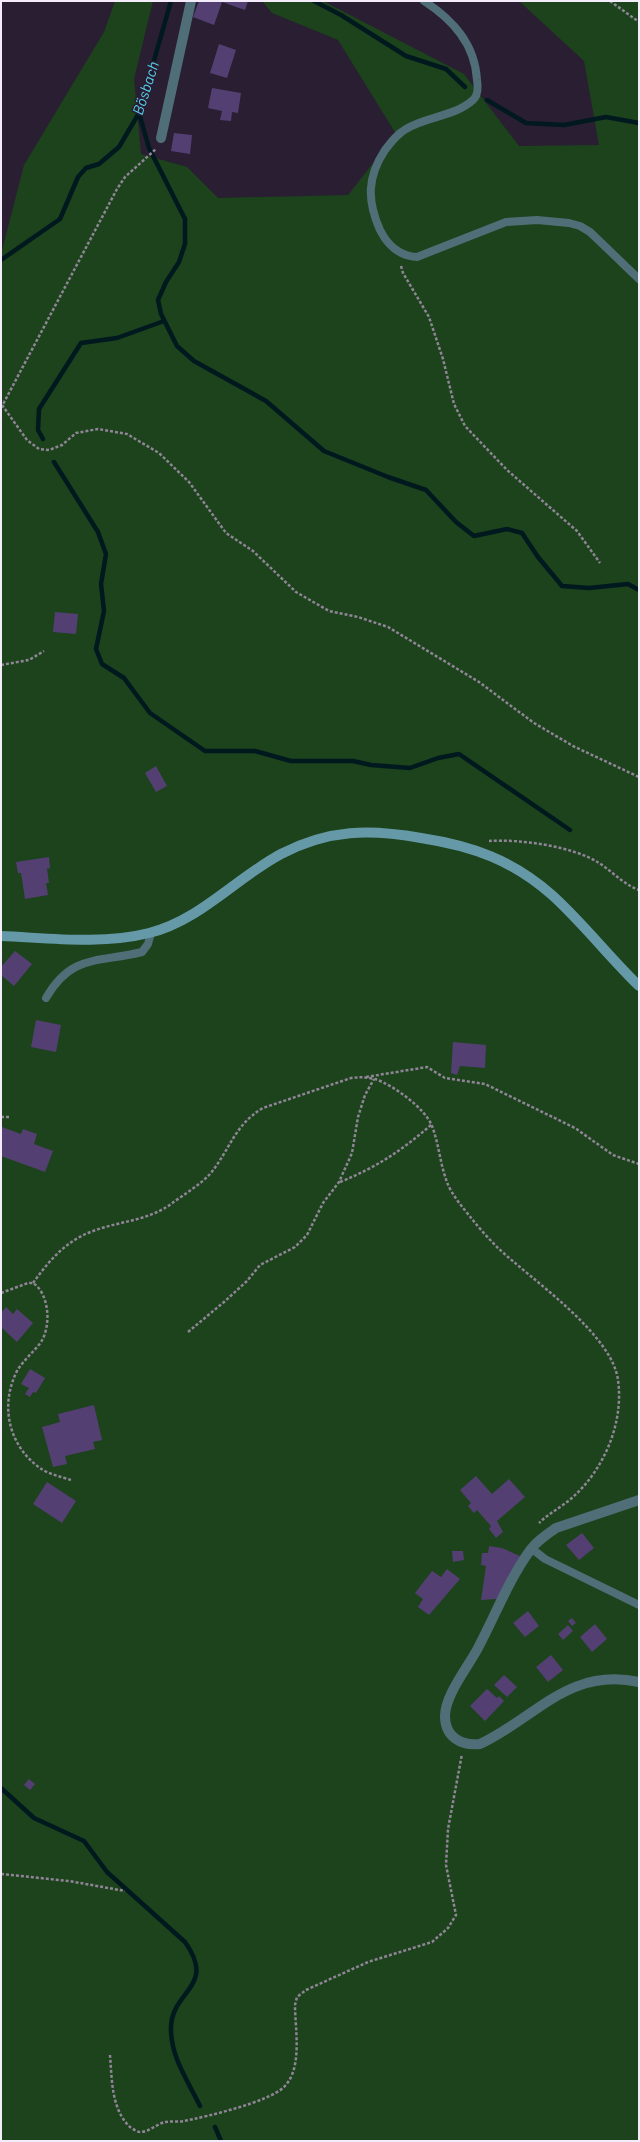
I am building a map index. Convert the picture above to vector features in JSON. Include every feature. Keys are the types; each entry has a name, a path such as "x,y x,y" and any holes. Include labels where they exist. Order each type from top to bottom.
{"street":[{"path":"161,138 191,1"},
{"path":"1,936 95,939 128,938 151,933 191,915 264,864 293,848 321,838 344,833 368,831 395,833 474,848 527,876 552,895 639,986"},
{"path":"639,1500 556,1528 531,1548 520,1564 447,1706 445,1716 454,1738 464,1744 480,1744 558,1694 574,1686 605,1680 639,1682"}],"lane":[{"path":"424,1 445,16 466,40 475,63 478,88 475,99 466,106 406,129 393,140 376,164 371,180 370,197 377,221 391,246 403,255 417,257 426,255 506,222 537,220 569,223 590,232 639,279"},
{"path":"46,998 53,986 65,973 87,962 101,958 142,952 148,944 151,933"},
{"path":"531,1548 544,1559 639,1605"}],"path":[{"path":"610,1 639,22"},
{"path":"154,150 125,177 117,189 1,407 27,440 39,449 49,450 62,445 76,433 98,429 127,434 159,453 184,477 226,533 253,551 296,592 329,611 358,617 388,627 479,682 534,723 573,746 639,778"},
{"path":"403,255 401,266 403,273 430,317 443,359 454,404 465,426 507,470 577,530 600,563"},
{"path":"1,665 8,665 29,660 44,651"},
{"path":"483,842 497,841 542,845 579,853 599,863 630,887 639,890"},
{"path":"1,1294 28,1283 33,1283 55,1254 79,1238 102,1228 136,1221 170,1204 208,1175 237,1131 253,1114 279,1102 351,1078 427,1068 445,1078 485,1084 575,1128 613,1155 639,1164"},
{"path":"363,1077 374,1079 385,1084 408,1099 426,1115 432,1124 447,1183 471,1218 499,1249 580,1322 614,1363 617,1372 619,1394 613,1432 597,1468 572,1498"},
{"path":"188,1332 224,1302 260,1265 295,1247 308,1235 323,1203 339,1182 352,1153 358,1117 365,1095 374,1079"},
{"path":"1,1117 11,1117"},
{"path":"339,1182 367,1171 401,1150 432,1124"},
{"path":"33,1283 43,1294 46,1305 47,1318 45,1333 40,1342 16,1373 8,1394 8,1423 12,1435 18,1444 41,1469 71,1480"},
{"path":"110,2055 114,2098 123,2119 138,2132 147,2131 156,2125 168,2121 181,2122 272,2096 284,2087 292,2074 296,2060 295,2005 297,1997 306,1990 368,1962 432,1942 448,1928 456,1915 446,1866 448,1829 464,1744"},
{"path":"1,1874 69,1881 125,1891"}],"green space":[{"path":"115,1 153,1 134,79 141,154 187,167 218,198 348,195 396,134 338,40 272,13 262,1 323,1 464,74 519,146 599,145 584,61 519,1 639,1 639,2141 1,2141 1,254 24,165 104,32"}],"building":[{"path":"199,1 248,1 245,10 222,2 214,25 193,17"},
{"path":"219,44 236,50 227,78 210,73"},
{"path":"212,88 241,93 238,113 232,112 231,121 220,120 222,111 208,108"},
{"path":"174,133 192,135 190,154 171,151"},
{"path":"55,612 78,614 76,634 53,632"},
{"path":"156,766 167,786 156,792 145,773"},
{"path":"49,857 50,868 47,869 49,883 46,883 48,895 25,899 21,873 18,873 16,862"},
{"path":"15,951 32,964 14,986 1,975 1,967"},
{"path":"36,1020 61,1025 56,1052 31,1047"},
{"path":"453,1042 486,1045 485,1068 460,1066 457,1075 451,1073"},
{"path":"2,1127 21,1134 23,1129 37,1134 34,1144 53,1151 45,1172 1,1156"},
{"path":"6,1307 13,1314 17,1309 33,1323 17,1342 1,1327 1,1313"},
{"path":"30,1369 45,1378 36,1393 33,1392 30,1397 25,1394 29,1388 21,1384"},
{"path":"94,1405 102,1440 93,1442 95,1449 65,1456 67,1464 53,1467 42,1427 60,1422 58,1414"},
{"path":"476,1476 492,1494 509,1479 525,1497 497,1521 503,1532 496,1538 489,1529 491,1526 477,1510 474,1513 468,1506 471,1503 460,1490"},
{"path":"47,1482 76,1501 62,1523 33,1504"},
{"path":"582,1533 594,1548 579,1560 566,1545"},
{"path":"489,1546 502,1548 520,1556 497,1599 481,1600 486,1566 481,1565 482,1553 488,1553"},
{"path":"452,1551 463,1551 464,1560 453,1562"},
{"path":"447,1569 460,1579 429,1615 418,1607 423,1599 415,1593 432,1571 441,1577"},
{"path":"528,1611 539,1626 525,1637 513,1623"},
{"path":"572,1618 576,1623 572,1626 568,1621"},
{"path":"595,1624 607,1639 592,1652 580,1637"},
{"path":"568,1625 573,1631 563,1640 558,1634"},
{"path":"551,1655 563,1670 548,1682 536,1667"},
{"path":"504,1675 517,1687 507,1697 494,1685"},
{"path":"487,1689 497,1698 499,1696 504,1701 485,1721 470,1706"},
{"path":"29,1779 35,1784 30,1790 24,1785"}],"waterway":[{"name":"Bösbach","path":"1,260 60,219 78,177 86,168 99,164 119,147 139,113 171,1"},
{"path":"314,1 341,15 406,56 446,69 465,87"},
{"path":"487,100 526,123 564,125 606,117 639,123"},
{"path":"139,113 149,148 185,219 185,244 179,262 166,282 158,300 161,314 177,346 194,361 266,401 324,451 388,477 426,490 456,522 474,536 507,529 522,533 538,557 562,586 589,588 628,584 639,590"},
{"path":"43,439 38,430 39,409 81,343 117,338 164,321"},
{"path":"54,462 98,532 106,554 101,584 104,611 96,649 102,664 124,678 150,713 205,751 255,751 291,761 353,761 371,765 410,768 438,758 459,754 570,830"},
{"path":"1,1788 34,1818 84,1841 107,1872 185,1942 194,1957 196,1969 195,1979 178,2004 173,2015 171,2038 173,2048 181,2068 200,2106"},
{"path":"215,2127 221,2141"}]}
